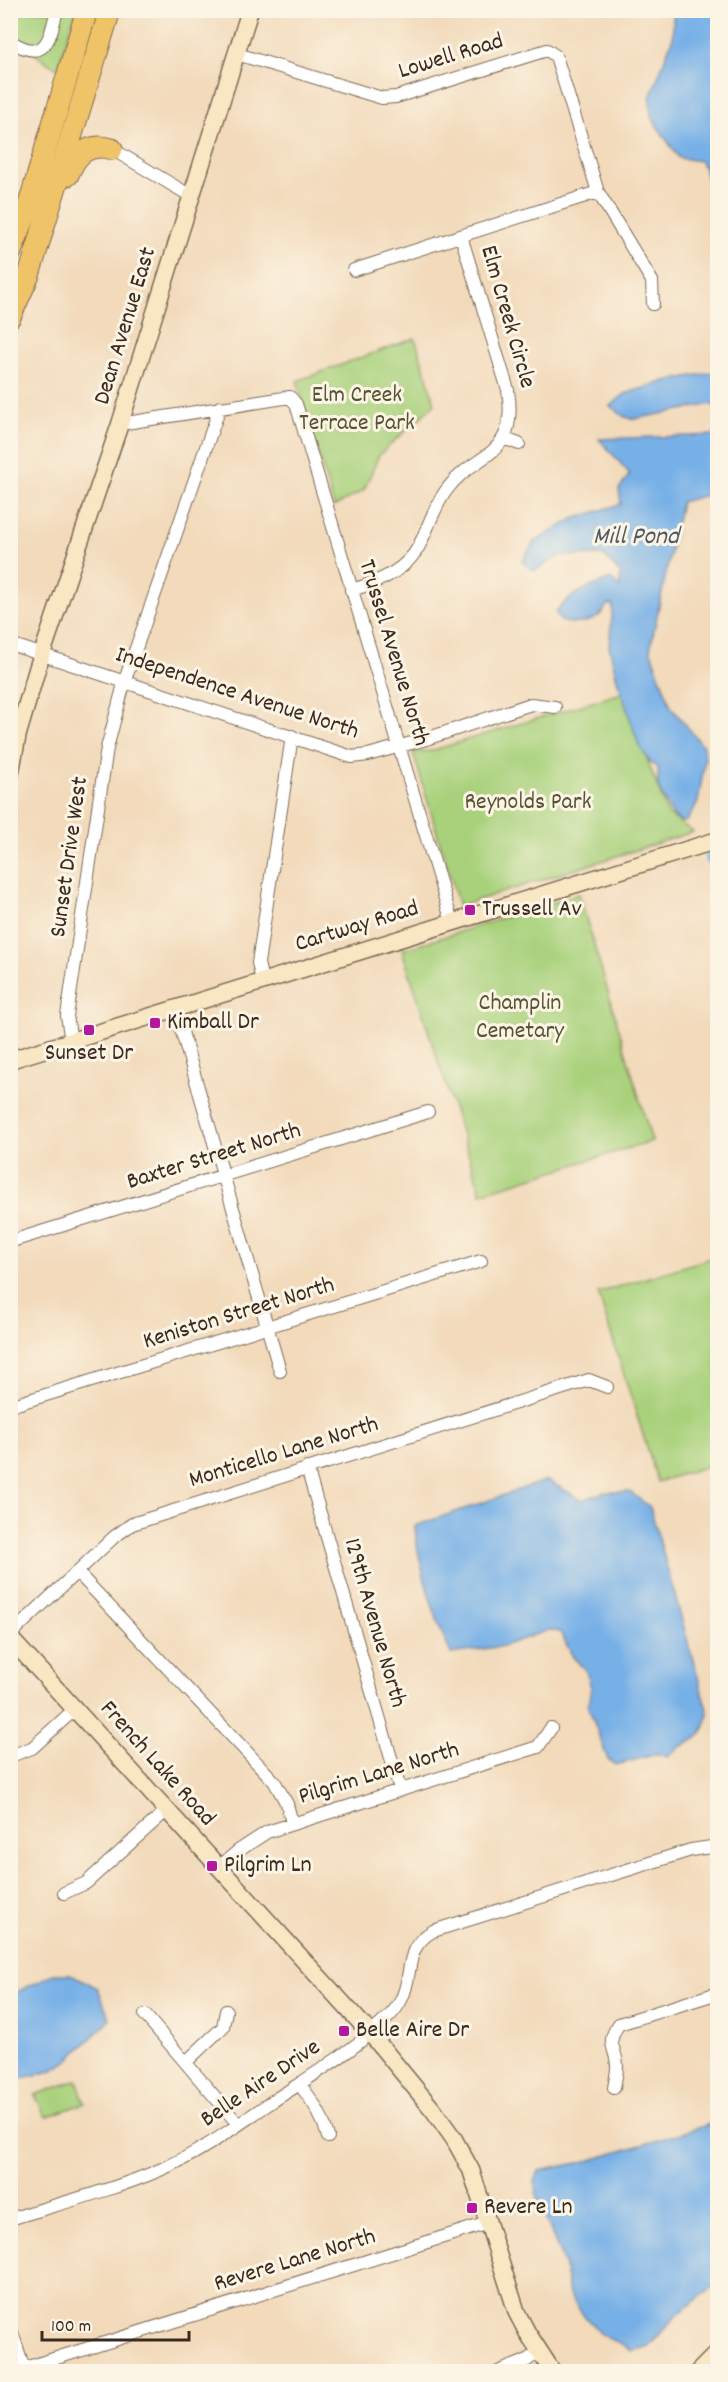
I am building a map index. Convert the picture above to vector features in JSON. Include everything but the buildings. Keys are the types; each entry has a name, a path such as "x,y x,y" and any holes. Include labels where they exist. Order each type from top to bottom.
{"highway":[{"path":"10,254 26,214 87,10"},
{"path":"10,317 29,275 111,10"},
{"path":"29,275 45,251 72,163 90,147 103,146 112,149"},
{"path":"10,233 30,172 45,151"}],"street":[{"path":"10,41 24,50 33,51 41,48 48,41 57,10"},
{"name":"Dean Avenue East","path":"10,776 18,734 41,655 81,532 120,424 250,10"},
{"name":"Lowell Road","path":"237,54 382,98 396,97 547,50 556,56 598,192 652,281 653,304"},
{"path":"112,149 191,196"},
{"path":"354,270 598,192"},
{"name":"Elm Creek Circle","path":"351,590 368,585 403,566 418,548 436,507 447,490 489,455 503,438 511,406 508,390 461,236"},
{"name":"Trussel Avenue North","path":"220,407 290,397 296,404 452,922"},
{"path":"120,424 220,407"},
{"name":"Sunset Drive West","path":"71,1041 67,1016 107,748 126,680 220,407"},
{"path":"503,438 519,444"},
{"name":"Independence Avenue North","path":"10,644 126,680 352,757 399,746 531,704 555,707"},
{"path":"262,981 258,963 292,736"},
{"name":"Cartway Road","path":"10,1060 717,840"},
{"path":"175,1008 280,1371"},
{"name":"Baxter Street North","path":"11,1243 428,1112"},
{"name":"Keniston Street North","path":"10,1406 481,1261"},
{"name":"Monticello Lane North","path":"10,1636 114,1537 132,1524 589,1380 607,1386"},
{"name":"129th Avenue North","path":"307,1468 400,1789"},
{"path":"78,1573 274,1781 287,1804 292,1823"},
{"name":"French Lake Road","path":"10,1636 370,2033 454,2139 471,2170 514,2305 538,2352 553,2372"},
{"path":"10,1756 32,1748 75,1709"},
{"name":"Pilgrim Lane North","path":"219,1867 267,1832 538,1747 551,1728"},
{"path":"64,1893 86,1883 167,1810"},
{"name":"Belle Aire Drive","path":"10,2219 136,2180 191,2156 299,2084 370,2033 394,2011 402,1999 412,1953 418,1943 433,1931 691,1850 717,1846"},
{"path":"614,2088 617,2066 610,2043 619,2024 717,1993"},
{"path":"186,2062 223,2027 226,2011"},
{"path":"145,2015 238,2124"},
{"path":"299,2084 308,2094 324,2124 328,2137"},
{"name":"Revere Lane North","path":"20,2370 489,2223"},
{"path":"10,2326 20,2370"},
{"path":"498,2372 526,2361 538,2352"},
{"path":"698,2372 717,2352"}],"green space":[{"path":"10,11 76,11 57,69 11,38"},
{"name":"Elm Creek Terrace Park","path":"415,338 435,404 379,455 364,490 334,507 297,381"},
{"name":"Reynolds Park","path":"622,693 668,814 693,832 459,906 413,752 430,751"},
{"name":"Champlin Cemetary","path":"579,894 652,1141 481,1193 402,950"},
{"path":"717,1256 717,1463 658,1482 598,1293"},
{"path":"77,2080 85,2103 46,2117 35,2095"}],"water":[{"path":"673,11 717,11 717,220 701,161 679,158 651,117 650,98 673,37"},
{"path":"717,372 717,410 712,404 634,419 625,417 610,406 625,394 669,380"},
{"name":"Mill Pond","path":"717,435 717,492 681,502 650,649 671,707 703,746 705,759 698,802 687,821 681,822 673,816 658,787 658,768 650,762 639,746 617,679 609,646 613,605 607,605 599,616 581,623 561,621 555,612 575,595 594,585 611,579 620,587 620,573 603,555 560,556 534,571 522,562 534,542 573,519 621,504 619,489 630,474 599,439"},
{"path":"547,1480 582,1500 605,1492 630,1492 650,1507 708,1713 705,1725 697,1738 681,1746 668,1757 657,1754 616,1765 608,1760 588,1706 591,1687 586,1671 573,1657 560,1632 549,1630 503,1646 451,1654 445,1641 423,1574 415,1526"},
{"path":"53,1974 71,1974 98,1988 110,2020 66,2062 51,2071 11,2081 11,1995"},
{"path":"717,2122 717,2284 676,2316 649,2346 632,2351 602,2335 569,2295 565,2267 536,2193 535,2181 539,2171 588,2161"}],"waterway":[{"path":"714,858 718,860"}],"place":[{"name":"Trussell Av","path":"470,910"},
{"name":"Kimball Dr","path":"155,1023"},
{"name":"Sunset Dr","path":"89,1030"},
{"name":"Pilgrim Ln","path":"212,1866"},
{"name":"Belle Aire Dr","path":"344,2031"},
{"name":"Revere Ln","path":"472,2208"}]}
